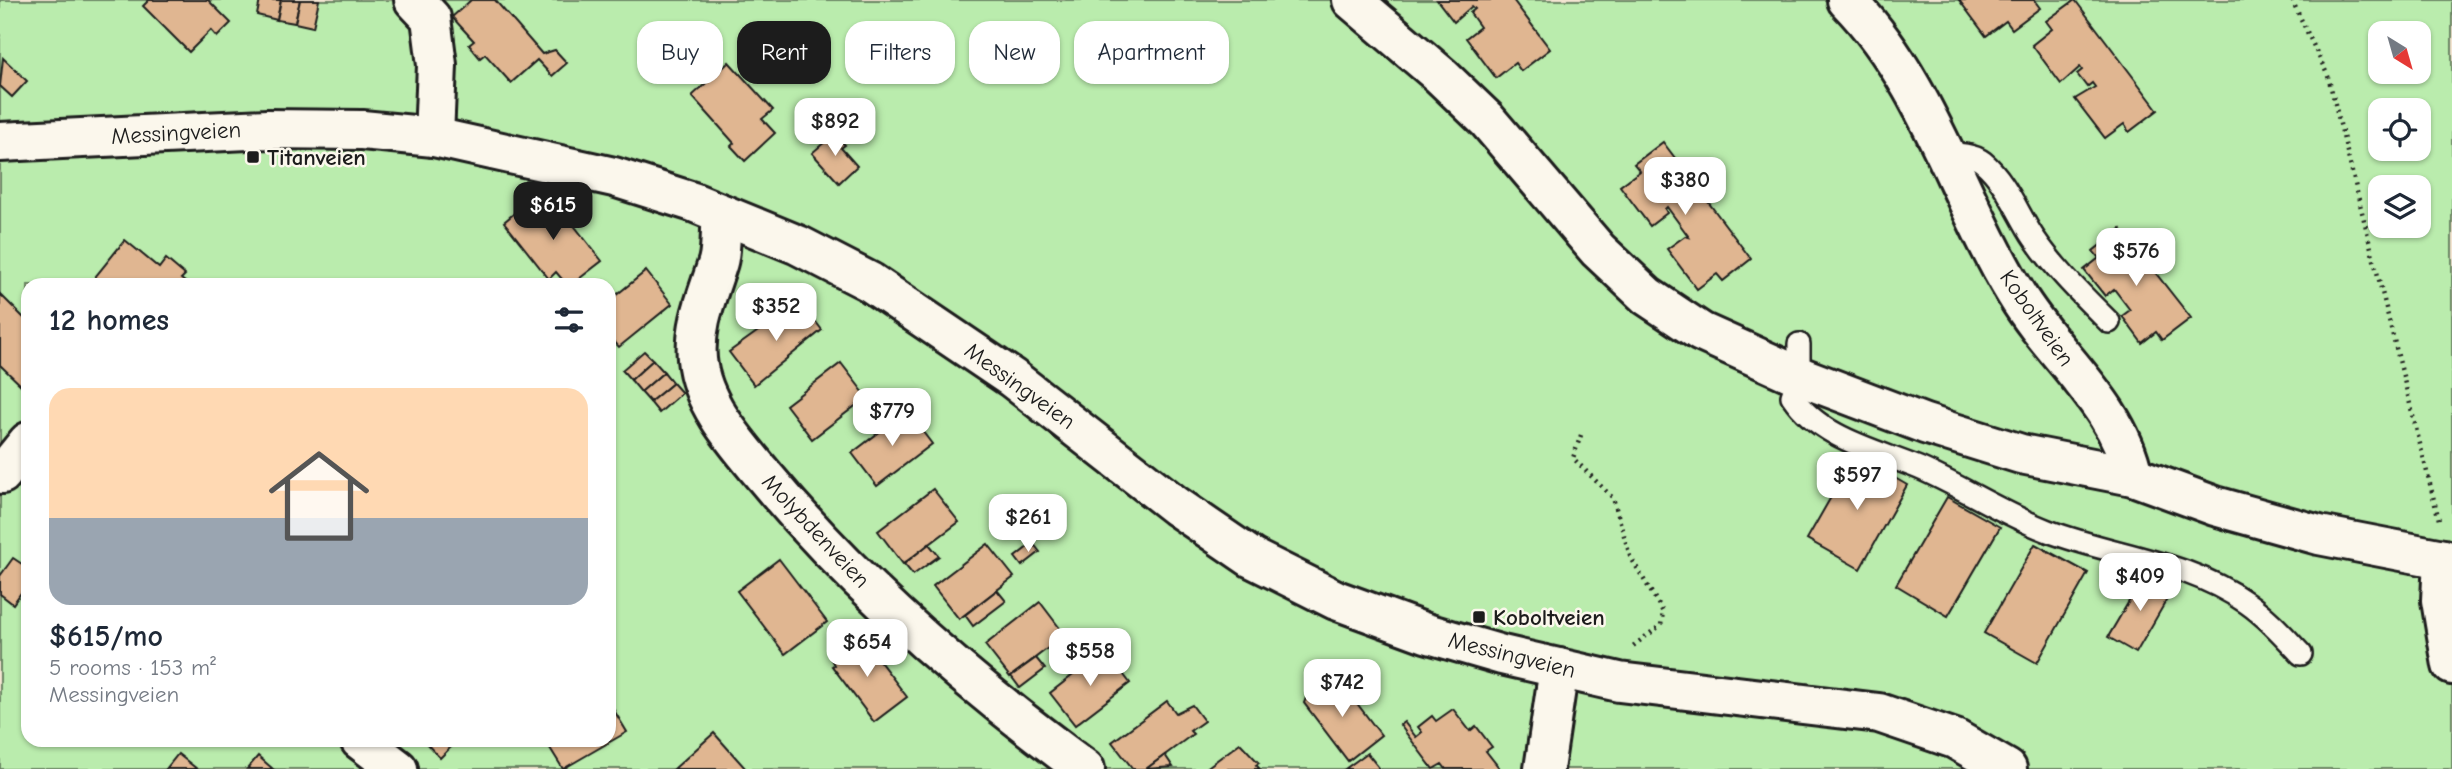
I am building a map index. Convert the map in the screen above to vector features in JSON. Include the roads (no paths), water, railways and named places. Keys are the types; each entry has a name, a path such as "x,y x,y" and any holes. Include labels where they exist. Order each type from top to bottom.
{"street":[{"path":"414,0 431,18 437,65 434,137"},
{"path":"1352,0 1440,75 1487,120 1566,216 1647,296 1701,332 1792,382 2021,454 2133,476 2215,506 2319,535 2448,557 2441,600 2452,665"},
{"name":"Koboltveien","path":"1847,0 1890,51 1930,118 1979,225 2016,294 2036,324 2110,417 2128,453 2133,476"},
{"name":"Messingveien","path":"0,142 310,128 434,137 614,177 722,214 798,245 870,282 1012,377 1176,506 1252,558 1336,600 1426,633 1559,668 1657,687 1880,713 1955,739 2007,769"},
{"name":"Molybdenveien","path":"722,214 719,260 706,289 697,327 697,361 706,393 723,424 829,551 1012,715 1085,769"},
{"path":"10,480 21,457"},
{"path":"1544,769 1559,668"},
{"path":"369,747 398,769"}],"lane":[{"name":"Koboltveien","path":"1947,154 1965,155 1982,162 2002,186 2035,239 2073,286 2109,322"},
{"path":"1792,382 1802,412 1829,431 1922,470 2007,514 2050,532 2154,561 2210,582 2247,603 2301,654"}],"place":[{"name":"Titanveien","path":"253,157"},
{"name":"Koboltveien","path":"1479,617"}]}
